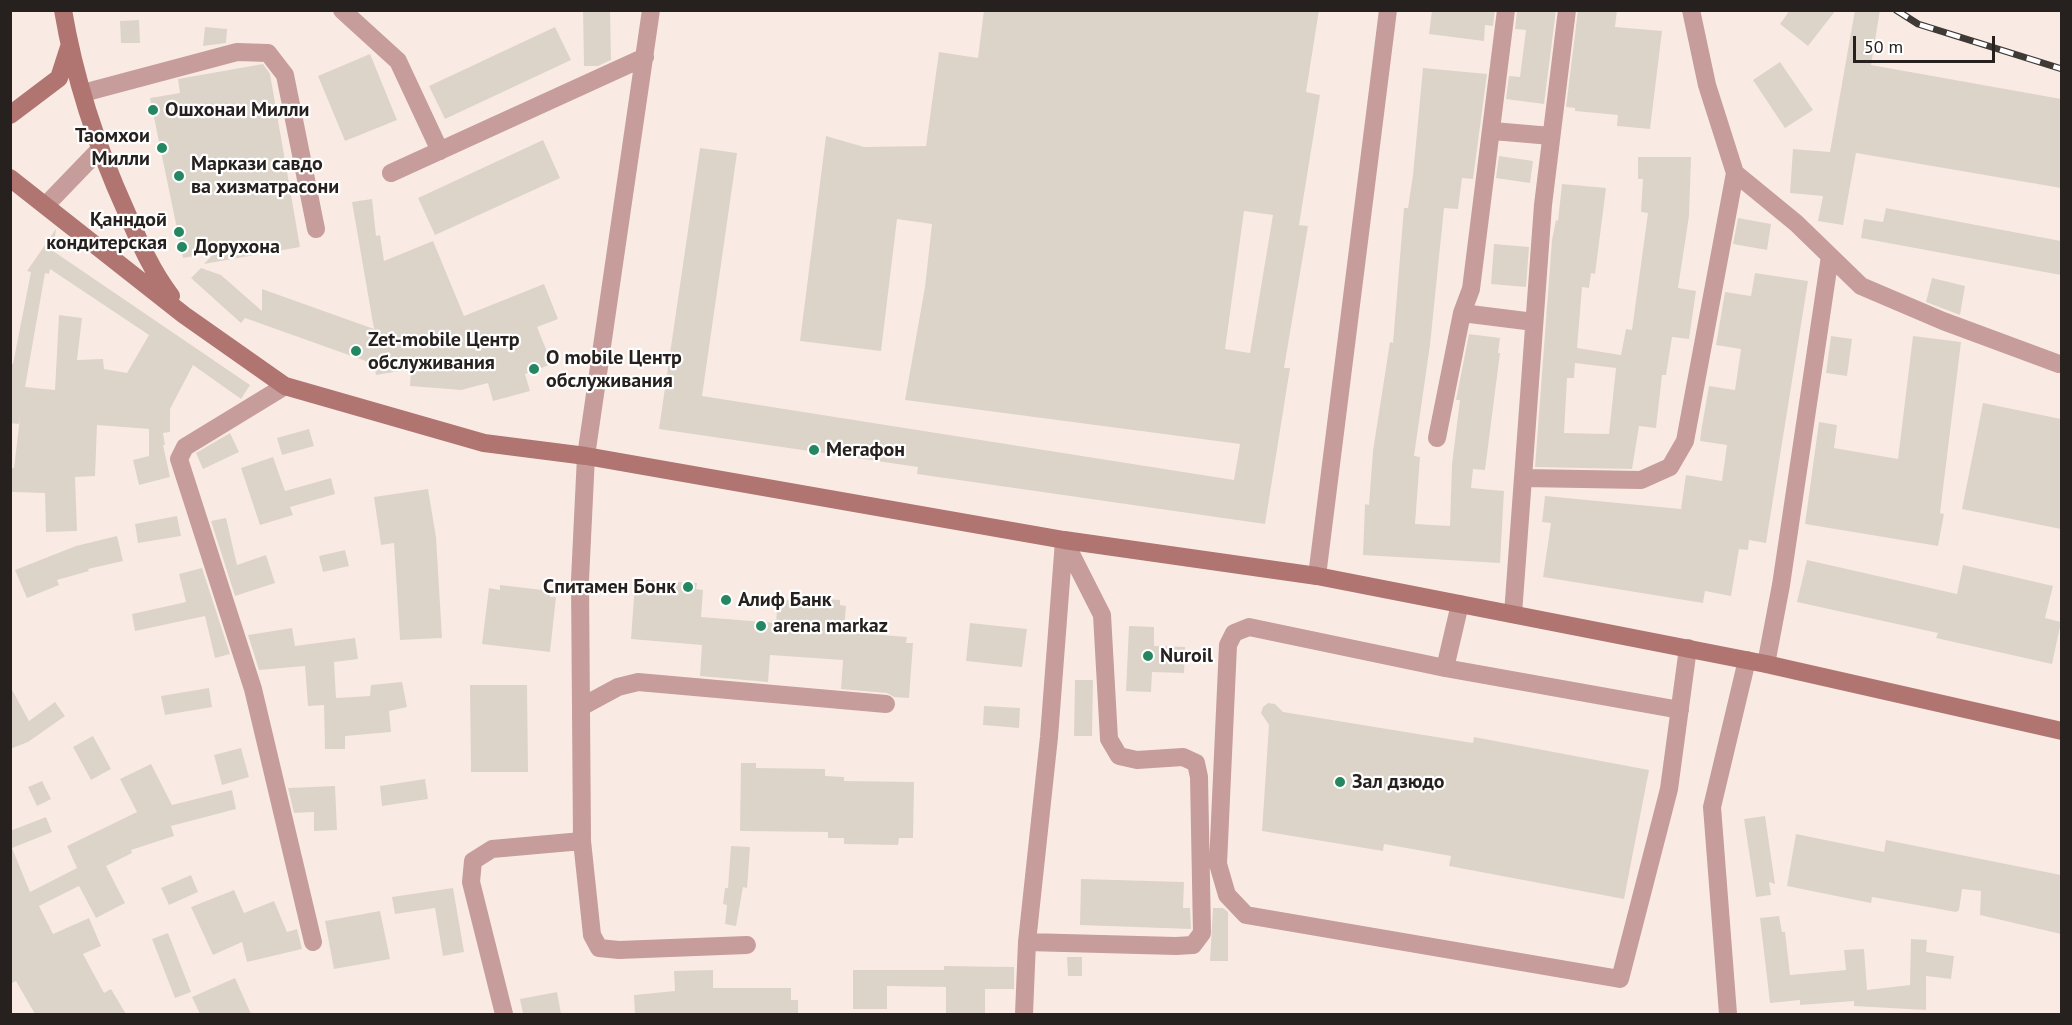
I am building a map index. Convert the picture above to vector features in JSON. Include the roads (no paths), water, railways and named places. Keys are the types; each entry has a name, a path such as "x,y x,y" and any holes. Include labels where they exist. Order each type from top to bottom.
{"main road":[{"path":"63,10 69,47 99,150 153,272 184,315"},
{"path":"10,115 59,78 69,47"},
{"path":"10,178 46,204 184,315 285,386 484,443 586,456 1064,540 1317,576 1747,660 2061,731"}],"street":[{"path":"342,10 398,61 440,151"},
{"path":"651,10 586,456 580,580 582,842 592,935 599,948 619,950 747,945"},
{"path":"1317,576 1388,10"},
{"path":"1437,438 1462,313 1471,289 1493,131 1506,10"},
{"path":"1514,614 1543,206 1567,10"},
{"path":"1523,478 1641,480 1670,467 1685,441 1735,173 1707,85 1691,10"},
{"path":"82,93 237,52 268,53 285,75 316,229"},
{"path":"391,173 645,57"},
{"path":"1493,131 1551,136"},
{"path":"46,204 99,150"},
{"path":"1735,173 1796,223 1861,286 1943,321 2059,364"},
{"path":"1766,664 1781,585 1830,256"},
{"path":"1462,313 1534,322"},
{"path":"285,386 185,447 179,459 253,689 313,942"},
{"path":"1024,1014 1027,942 1049,737 1064,540"},
{"path":"1027,942 1176,946 1193,945 1202,933 1199,777 1196,763 1183,757 1137,760 1119,756 1109,740 1102,615 1064,540"},
{"path":"1445,668 1460,604"},
{"path":"1680,710 1445,668 1249,627 1234,633 1228,645 1218,864 1227,896 1246,915 1620,979 1670,789 1688,648"},
{"path":"1728,1014 1712,807 1747,660"},
{"path":"581,707 618,687 638,682 886,704"},
{"path":"504,1014 471,882 473,861 492,849 582,842"}],"railway":[{"path":"1896,10 1918,24 2062,69"}],"place":[{"name":"Ошхонаи Милли","path":"153,110"},
{"name":"Таомхои Милли","path":"162,148"},
{"name":"Маркази савдо ва хизматрасони","path":"179,176"},
{"name":"Қанндоӣ кондитерская","path":"179,232"},
{"name":"Дорухона","path":"182,247"},
{"name":"Zet-mobile Центр обслуживания","path":"356,351"},
{"name":"O mobile Центр обслуживания","path":"534,369"},
{"name":"Мегафон","path":"814,450"},
{"name":"Спитамен Бонк","path":"688,587"},
{"name":"Алиф Банк","path":"726,600"},
{"name":"arena markaz","path":"761,626"},
{"name":"Nuroil","path":"1148,656"},
{"name":"Зал дзюдо","path":"1340,782"}]}
